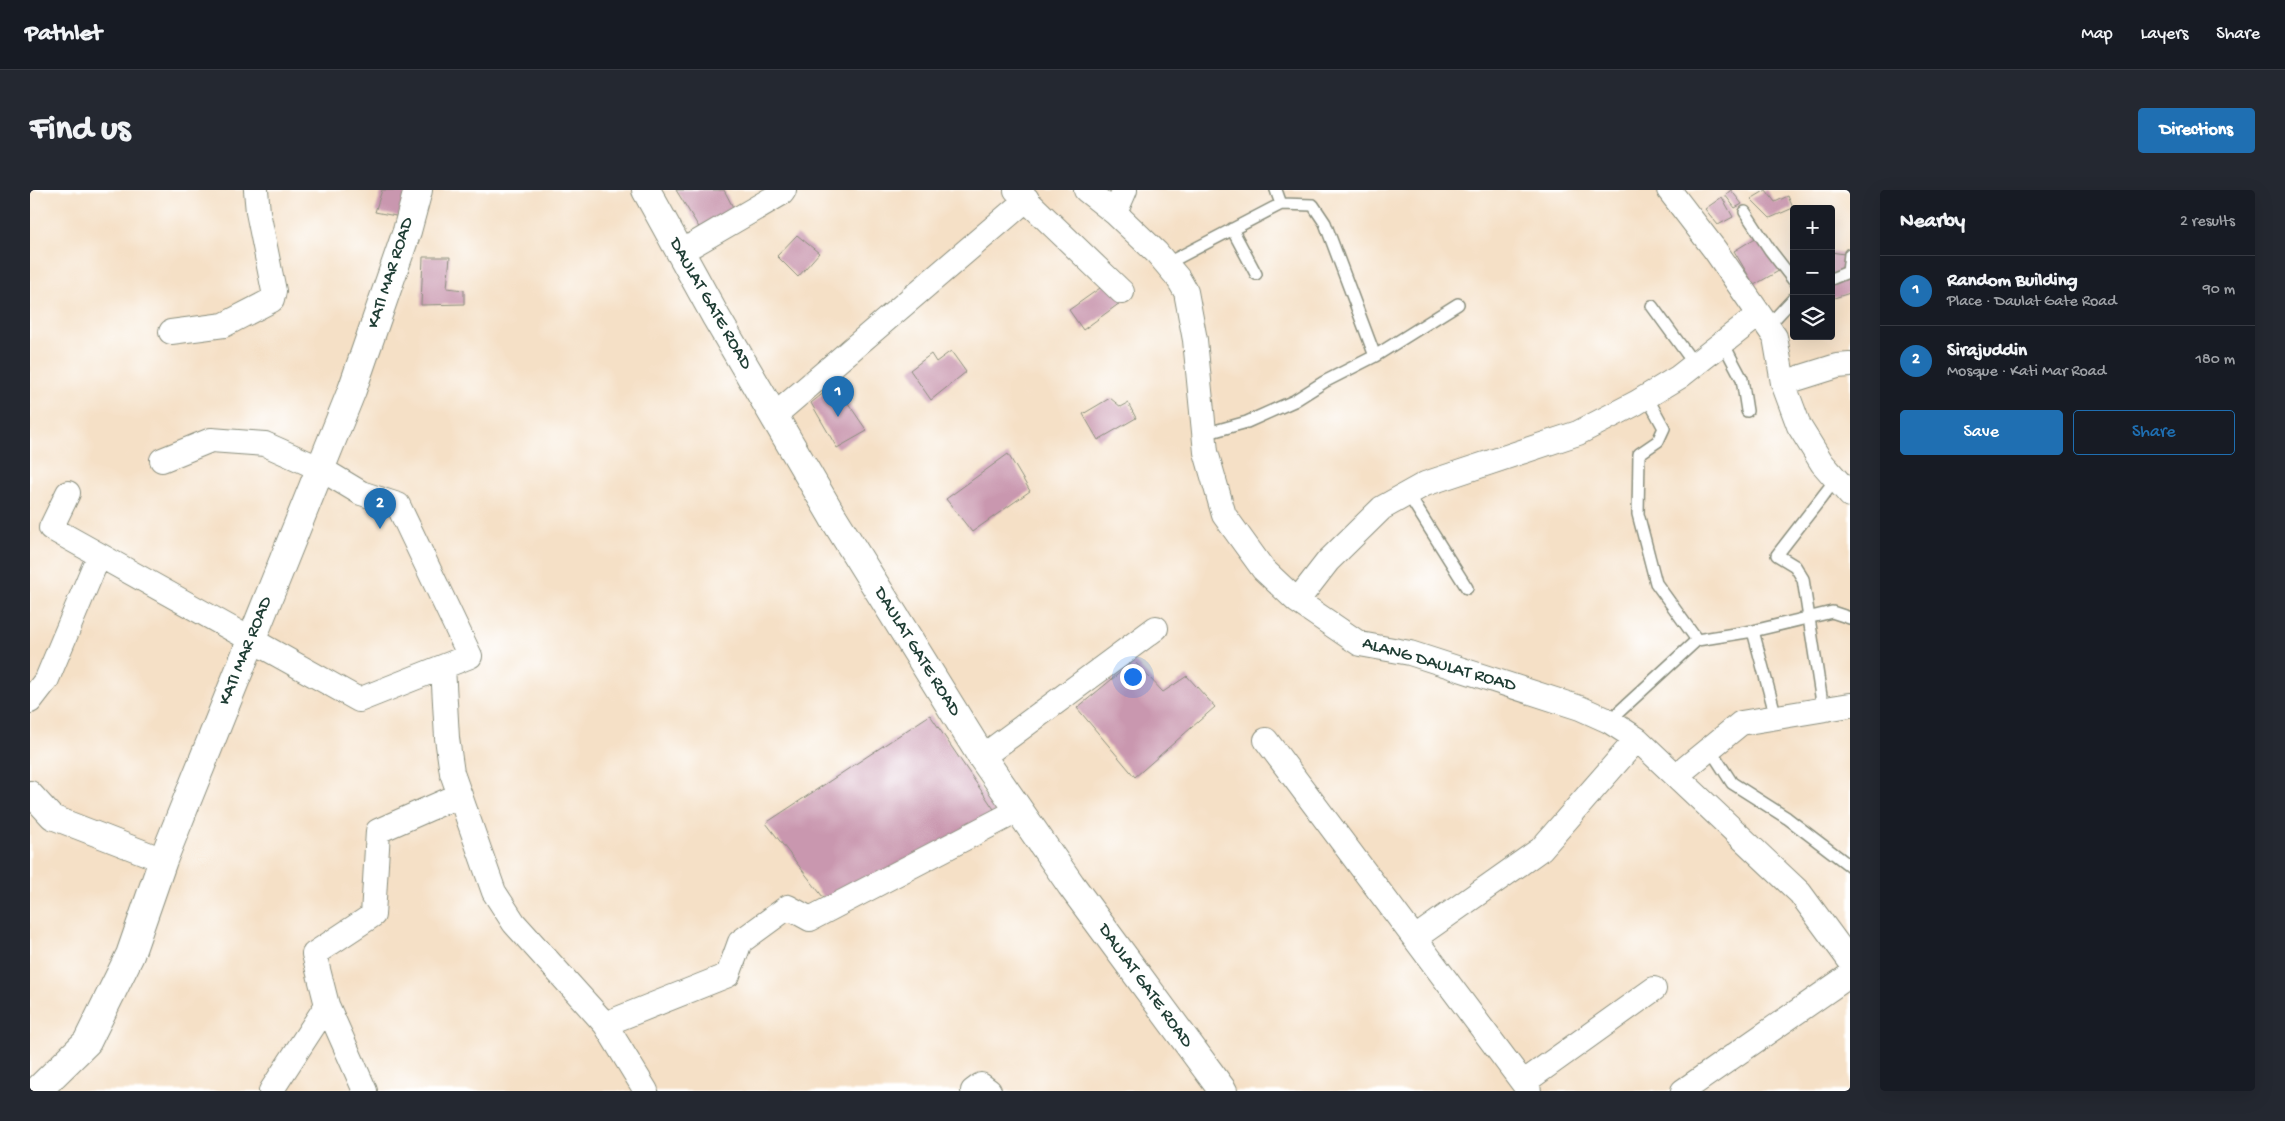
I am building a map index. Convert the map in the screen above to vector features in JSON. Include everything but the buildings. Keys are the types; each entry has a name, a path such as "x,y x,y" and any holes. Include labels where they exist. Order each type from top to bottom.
{"main road":[{"name":"KATI MAR ROAD","path":"37,1091 87,1042 130,955 163,860 250,638 321,469 358,371 406,231 418,190"},
{"name":"DAULAT GATE ROAD","path":"646,190 679,253 833,518 982,756 1071,885 1223,1091"}],"street":[{"path":"171,332 224,325 272,300 274,291 258,212 256,190"},
{"path":"679,253 782,194 784,190"},
{"name":"ALANG DAULAT ROAD","path":"1086,190 1115,213 1166,264 1186,292 1195,340 1206,452 1224,514 1263,569 1297,601 1360,644 1410,654 1580,708 1609,721 1637,739 1800,893 1850,961"},
{"path":"1115,213 1125,190"},
{"path":"1669,190 1715,250 1775,336 1783,383 1799,426 1822,463 1843,487"},
{"path":"775,416 1022,195 1122,292"},
{"path":"1297,601 1328,561 1382,508 1425,484 1578,433 1647,397 1695,365 1723,343 1763,321"},
{"path":"1783,383 1837,366 1850,365"},
{"path":"68,493 51,528 359,700 470,656 398,505 360,493 321,469 265,444 211,440 162,460"},
{"path":"30,701 47,679 99,555"},
{"path":"982,756 1156,628"},
{"path":"443,667 447,738 452,774 494,892 514,923 606,1024 646,1091"},
{"path":"1676,776 1741,723 1850,705"},
{"path":"1415,938 1542,850 1637,739"},
{"path":"1266,740 1526,1087 1654,989"},
{"path":"30,793 52,817 163,860"},
{"path":"365,1091 327,1005 314,954 373,915 378,831 460,795"},
{"path":"606,1024 728,975 740,942 788,907 810,918 1020,810"},
{"path":"1682,1091 1850,975"},
{"path":"271,1091 327,1005"},
{"path":"974,1091 981,1084 989,1091"}],"lane":[{"path":"1276,190 1280,204"},
{"path":"1166,264 1280,204 1313,205 1325,223 1375,356"},
{"path":"1745,212 1790,276"},
{"path":"1232,229 1256,274"},
{"path":"1835,278 1849,276 1850,254"},
{"path":"1763,321 1790,301"},
{"path":"1204,434 1247,422 1294,401 1324,382 1375,356 1458,304"},
{"path":"1652,306 1695,365"},
{"path":"1723,343 1742,379 1747,411"},
{"path":"1647,397 1664,428 1658,441 1639,454 1638,514 1656,583 1697,640"},
{"path":"1823,710 1803,579 1795,566 1777,555 1843,487"},
{"path":"1408,494 1467,588"},
{"path":"1609,721 1697,640 1753,631 1810,615 1832,612 1850,618"},
{"path":"1753,631 1776,717"},
{"path":"1710,749 1732,783 1787,818 1850,866"}],"place":[{"name":"Random Building","path":"838,417"},
{"name":"Sirajuddin","path":"380,529"}]}
